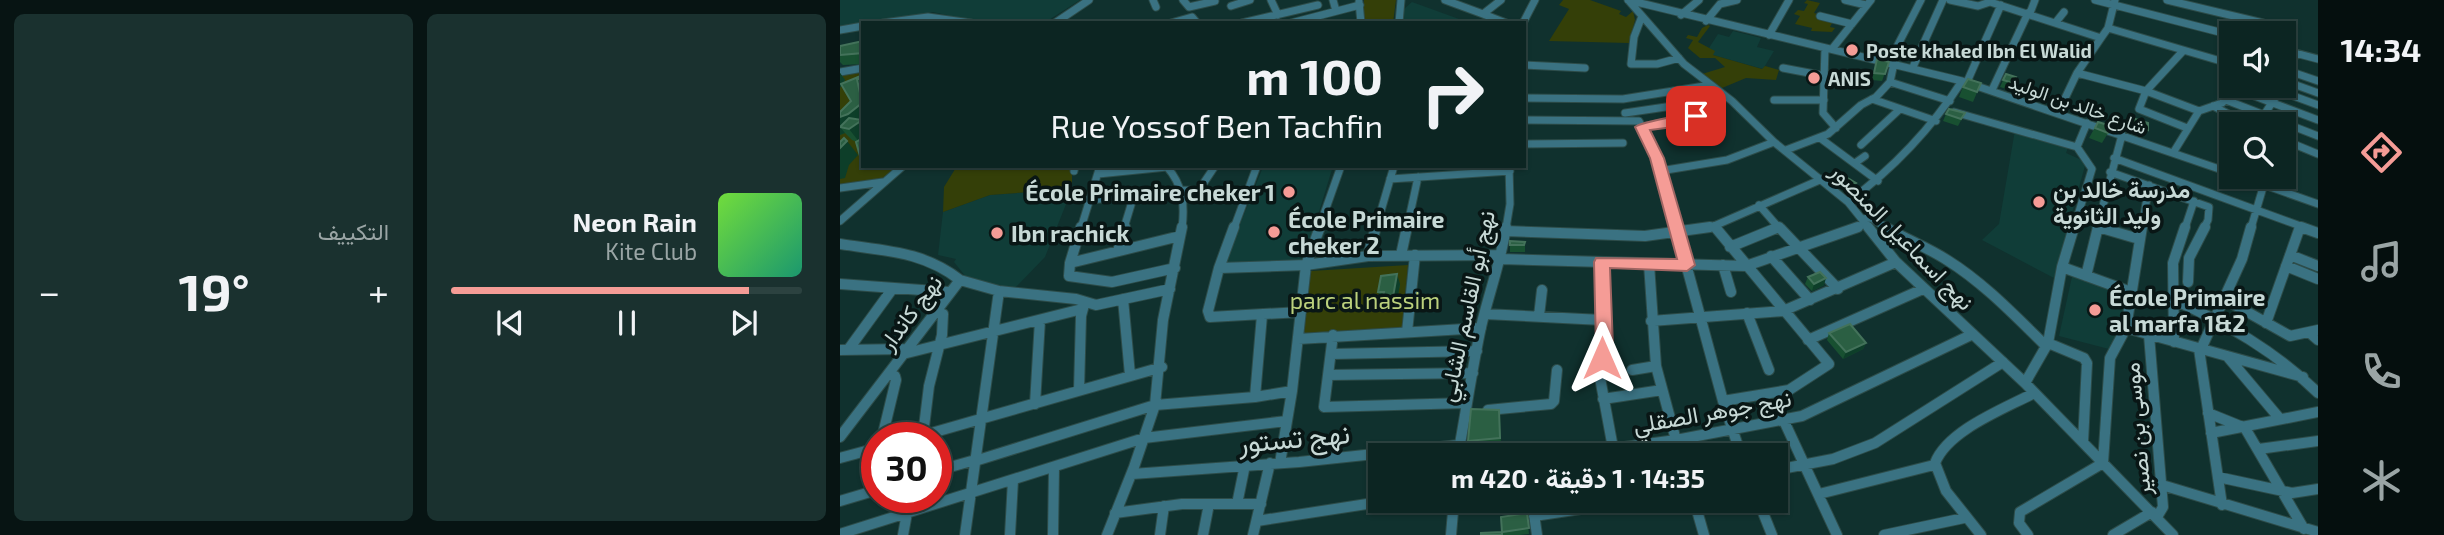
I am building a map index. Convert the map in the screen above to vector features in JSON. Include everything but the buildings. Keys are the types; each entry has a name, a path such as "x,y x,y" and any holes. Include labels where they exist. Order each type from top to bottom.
{"street":[{"path":"1058,21 1089,0"},
{"path":"1183,0 1189,7 1215,1"},
{"path":"1231,6 1250,0"},
{"path":"1271,0 1278,15"},
{"path":"1333,0 1336,11"},
{"path":"1399,21 1401,0"},
{"path":"1445,0 1501,21"},
{"path":"1483,14 1501,0"},
{"path":"1524,21 1535,0"},
{"name":"شارع خالد بن الوليد","path":"1629,0 1706,21 1913,67 1992,90 2219,169"},
{"name":"نهج اسماعيل المنصور","path":"1629,0 1679,58 1742,110 1774,142 1848,202 1896,262 2025,383 2173,535"},
{"path":"1681,15 1699,0"},
{"path":"1706,21 1720,4 1737,0"},
{"path":"1769,35 1789,0"},
{"path":"1845,0 1869,3"},
{"path":"1787,150 1820,138 1836,128 1890,82 1892,62 1921,0"},
{"path":"1913,67 1943,0"},
{"path":"1950,0 1979,6 1988,1 2101,38"},
{"path":"1992,90 2035,0"},
{"path":"2095,0 2219,33"},
{"path":"2167,0 2255,21"},
{"path":"1298,21 1359,2 1358,21"},
{"path":"1836,128 1823,114 1829,49 1869,3"},
{"path":"2058,113 2077,73 2108,28 2114,3"},
{"path":"1251,21 1318,5"},
{"path":"1848,202 1878,181 1921,140 1945,110 1965,82 2001,5"},
{"path":"2056,22 2064,12"},
{"path":"1642,16 1634,37 1632,64 1657,64 1679,58"},
{"path":"1820,16 1852,24"},
{"path":"901,21 936,17 959,21"},
{"path":"1178,21 1191,17 1195,21"},
{"path":"840,30 861,26"},
{"path":"2108,28 2219,61"},
{"path":"2183,51 2146,91 2140,111 2187,128"},
{"path":"2296,53 2318,59"},
{"path":"1526,65 1585,68"},
{"path":"840,72 861,68"},
{"path":"1783,68 1825,76"},
{"path":"2077,73 2146,91 2199,111"},
{"path":"2296,73 2318,81"},
{"path":"1890,82 1950,100"},
{"path":"1526,98 1623,99 1711,85"},
{"path":"2296,88 2318,93"},
{"path":"1642,127 1695,117 1696,113 1673,91"},
{"path":"2296,92 2318,105"},
{"path":"2262,98 2318,120"},
{"path":"2268,112 2276,98"},
{"path":"1623,99 1625,117"},
{"path":"1871,99 1936,121"},
{"path":"1774,100 1824,100"},
{"path":"2172,153 2199,111 2226,100 2258,112"},
{"path":"1526,120 1625,117 1686,104"},
{"path":"2213,106 2225,112"},
{"path":"1861,145 1900,109"},
{"path":"1945,110 2077,147 2092,169 2062,267 2047,344 2025,383"},
{"path":"1625,117 1639,120 1657,158 1737,443"},
{"path":"2077,147 2087,123"},
{"path":"2296,127 2318,136"},
{"path":"2086,276 2096,226 2122,135"},
{"path":"1820,138 1878,181"},
{"path":"1660,171 1727,160 1774,142"},
{"path":"1526,144 1623,143"},
{"path":"2296,145 2318,154"},
{"path":"1855,163 1865,156"},
{"path":"2114,158 2318,233"},
{"path":"842,218 901,168"},
{"path":"1144,168 1099,170 1070,263 1070,276 1106,282 1175,268"},
{"path":"1107,535 1132,474 1155,405 1161,367 1162,329 1180,236 1182,190 1168,168"},
{"path":"1199,190 1214,168"},
{"path":"1256,168 1219,268 1209,316 1301,312"},
{"path":"1253,535 1275,463 1292,391 1307,265 1340,168"},
{"path":"1368,256 1394,168"},
{"path":"1391,179 1509,169"},
{"name":"نهج أبو القاسم الشابي","path":"1460,443 1481,328 1501,257 1510,204 1509,169"},
{"path":"2110,172 2208,206 2210,210 2204,229 2192,250 2188,282"},
{"path":"1401,255 1418,177"},
{"path":"1505,231 1645,236 1714,226 1822,179"},
{"path":"840,188 886,182"},
{"name":"موسى بن نصير","path":"2028,535 2019,523 2020,512 2103,463 2110,358 2126,328 2149,186"},
{"path":"2222,505 2200,349 2242,259 2263,189"},
{"path":"2278,189 2318,204"},
{"path":"1091,200 1182,190 1249,192"},
{"path":"1118,251 1134,195"},
{"path":"2174,342 2174,256 2194,201"},
{"path":"1759,205 1838,289"},
{"path":"1219,268 1307,265 1368,256 1401,255 1746,266 1871,218 1908,241 1946,259 1985,288 2047,344 2084,358 2087,363 2083,442"},
{"path":"1714,226 1828,362 1827,366 1789,390 1724,401"},
{"path":"2096,226 2139,239"},
{"path":"2266,323 2300,226"},
{"path":"1730,247 1780,228"},
{"path":"1070,263 1180,236"},
{"name":"نهج كاندار","path":"840,244 925,258 941,265 960,280 933,311 841,433"},
{"path":"1407,332 1416,255"},
{"path":"2290,255 2318,266"},
{"path":"1771,256 1810,300"},
{"path":"1602,262 1604,347 1598,367 1612,443"},
{"path":"1651,321 1783,310 1838,289 1896,262"},
{"path":"1648,264 1656,366 1677,443"},
{"path":"1723,265 1731,292"},
{"path":"2286,266 2318,279"},
{"path":"2062,267 2131,292"},
{"path":"960,280 1084,306"},
{"path":"840,284 949,292"},
{"path":"844,350 893,288"},
{"path":"844,350 904,351 938,345 1040,320 1084,306 1170,289"},
{"path":"1808,340 1923,289"},
{"path":"965,535 999,290"},
{"path":"1539,316 1542,290"},
{"path":"1123,299 1130,375"},
{"path":"2172,299 2215,317 2266,348 2303,377 2318,393"},
{"path":"2224,299 2290,336 2314,332 2318,341"},
{"path":"1079,390 1084,306"},
{"path":"921,422 942,335 943,315 933,311"},
{"path":"1747,313 1769,370"},
{"path":"1485,314 1602,320"},
{"path":"1255,397 1262,315"},
{"path":"1035,404 1040,320"},
{"path":"1298,339 1481,328"},
{"path":"2126,328 2303,377"},
{"name":"نهج جوهر الصقلي","path":"1649,443 1784,421 1813,412 1973,334"},
{"path":"1333,335 1323,404 1326,407 1466,406 1509,410 1551,404 1554,401 1557,370"},
{"name":"موسى بن نصير","path":"2113,535 2163,512 2149,335"},
{"path":"1331,354 1477,351"},
{"path":"2227,356 2280,419"},
{"path":"1788,468 1806,466 1856,451 1891,434 2003,362"},
{"path":"1632,370 1656,366"},
{"path":"952,427 1161,367"},
{"path":"1328,375 1473,373"},
{"path":"886,422 896,380 895,376 888,374"},
{"path":"1603,399 1662,390"},
{"path":"952,466 1155,405 1255,397 1292,391"},
{"path":"1981,535 1964,518 1946,491 1934,465 1942,448 1958,436 2035,393"},
{"path":"2211,433 2318,412"},
{"path":"2208,413 2245,428 2304,529"},
{"path":"952,498 1144,438 1286,421"},
{"path":"1784,421 1837,535"},
{"path":"2259,449 2318,441"},
{"path":"840,458 861,452"},
{"name":"نهج تستور","path":"1132,474 1368,456"},
{"path":"1237,504 1245,465"},
{"path":"1819,494 1934,465"},
{"path":"1053,535 1054,468"},
{"path":"2218,477 2283,492 2300,493 2318,489"},
{"path":"1010,535 1013,480"},
{"path":"2162,485 2318,532"},
{"path":"840,501 861,494"},
{"path":"1203,535 1209,504"},
{"path":"1115,513 1164,506 1261,504"},
{"path":"1257,521 1368,504"},
{"path":"1160,535 1164,506"},
{"path":"840,534 868,530 907,513"},
{"path":"903,535 907,513"},
{"path":"1451,535 1453,513"},
{"path":"1534,513 1537,535"},
{"path":"1535,516 1555,513"},
{"path":"1698,513 1704,535"},
{"path":"1763,513 1772,535"},
{"path":"1884,535 1964,518"}],"shaded area":[{"path":"840,0 1080,0 1047,21 974,21 933,12 861,21 861,24 840,27"},
{"path":"1412,2 1464,21 1403,21 1404,9"},
{"path":"1733,31 1761,38 1757,47 1774,51 1763,69 1713,55 1709,48 1718,34 1729,37"},
{"name":"مدرسة خالد بن وليد الثانوية","path":"2015,130 2068,148 2066,153 2086,162 2054,278 1982,240 1999,224"},
{"path":"1263,168 1332,168 1303,264 1224,264"},
{"name":"Ibn rachick","path":"1072,189 1045,257 1013,290 970,282 954,262 956,259 938,255 943,212 990,195"},
{"name":"École Primaire al marfa 1&2","path":"2073,272 2128,293 2123,326 2109,349 2059,336"}],"green space":[{"path":"1364,0 1396,0 1393,21 1364,21"},
{"path":"1563,0 1590,0 1621,11 1619,14 1626,17 1633,11 1635,20 1629,43 1549,41 1569,9 1559,5"},
{"path":"1807,0 1820,3 1814,13 1834,19 1830,27 1835,28 1832,32 1811,31 1812,28 1795,24 1800,16 1794,14 1798,10 1804,11 1808,4 1804,3"},
{"path":"1710,26 1698,42 1715,51 1713,55 1762,69 1765,66 1779,70 1776,80 1746,78 1722,88 1702,74 1725,67 1715,58 1700,58 1688,48 1693,40 1686,38 1688,35 1697,37 1702,28"},
{"path":"861,71 861,168 898,168 886,180 840,186 840,76"},
{"path":"956,168 1072,168 1072,189 990,195 943,212 944,187"},
{"name":"parc al nassim","path":"1408,265 1402,331 1300,336 1311,271"}],"place":[{"name":"Poste khaled Ibn El Walid","path":"1852,50"},
{"name":"ANIS","path":"1814,78"},
{"name":"École Primaire cheker 1","path":"1289,192"},
{"name":"مدرسة خالد بن وليد الثانوية","path":"2039,202"},
{"name":"École Primaire cheker 2","path":"1274,232"},
{"name":"Ibn rachick","path":"997,233"},
{"name":"École Primaire al marfa 1&2","path":"2095,310"}],"route":[{"path":"1602,358 1602,262 1687,265 1657,158 1642,127 1696,116"}]}
